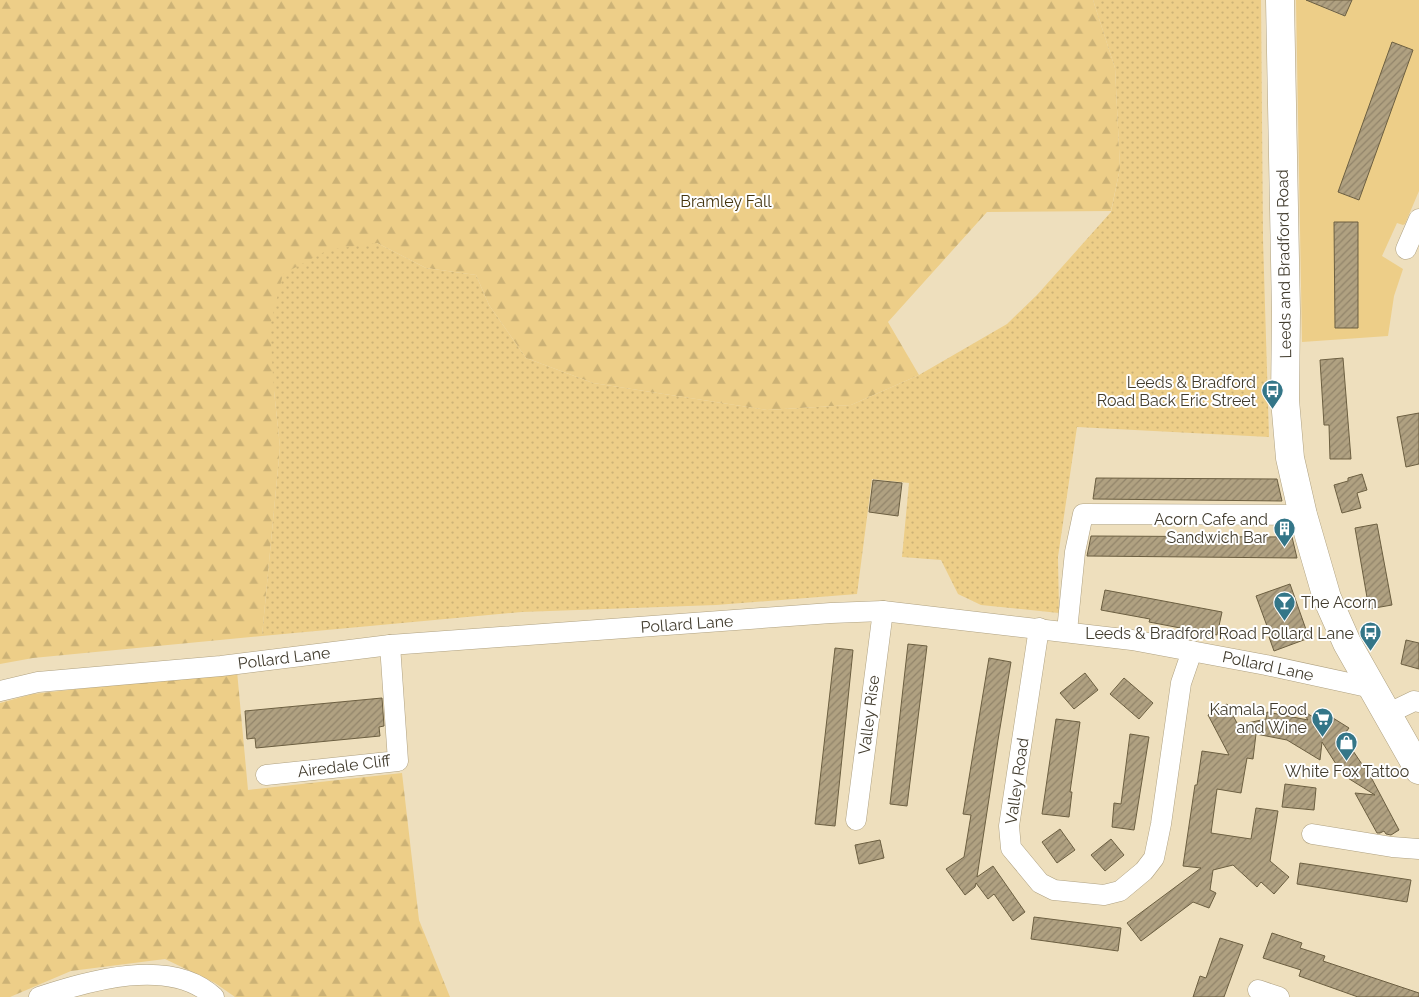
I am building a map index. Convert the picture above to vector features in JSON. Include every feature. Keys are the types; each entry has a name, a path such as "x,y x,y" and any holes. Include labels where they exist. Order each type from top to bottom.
{"main road":[{"name":"Leeds and Bradford Road","path":"1280,0 1286,320 1285,400 1290,458 1303,515 1327,598 1347,643 1419,770"}],"street":[{"path":"1406,249 1419,219"},
{"path":"1067,632 1075,552 1083,514 1303,515"},
{"name":"Pollard Lane","path":"0,691 38,682 221,666 390,645 831,613 883,611 1132,640 1372,688"},
{"name":"Valley Rise","path":"856,820 883,611"},
{"name":"Valley Road","path":"1039,628 1009,826 1011,848 1040,883 1054,890 1104,895 1120,891 1144,872 1154,858 1161,824 1181,683 1192,651"},
{"name":"Airedale Cliff","path":"266,775 398,761 390,645"},
{"path":"1387,714 1414,701 1419,702"},
{"path":"1312,834 1392,847 1419,849"},
{"path":"39,997 77,985 141,974 171,976 189,982 214,997"},
{"path":"1258,990 1279,997"}],"green space":[{"name":"Bramley Fall","path":"0,0 1093,0 1115,68 1120,168 1111,211 987,212 888,322 919,375 851,405 767,410 593,383 526,358 489,305 476,275 426,268 377,243 274,391 280,447 262,636 33,658 0,664"},
{"path":"1093,0 1261,0 1263,239 1269,437 1077,427 1058,557 1059,613 981,605 958,594 941,560 902,557 909,483 872,479 857,594 716,605 522,612 262,636 280,447 270,326 283,274 328,250 377,243 426,268 476,275 489,305 526,358 593,383 767,410 851,405 919,375 1007,324 1037,295 1111,212 1120,168 1115,68"},
{"path":"1296,0 1327,0 1324,8 1344,16 1352,0 1419,0 1419,191 1405,224 1397,223 1382,256 1403,269 1394,296 1388,336 1302,342","holes":["1393,43 1413,50 1358,200 1339,192","1334,222 1358,222 1358,328 1335,328"]},
{"path":"237,671 248,790 402,773 419,920 450,997 235,997 215,983 165,959 71,971 10,997 0,997 0,703 33,694"}],"building":[{"path":"1306,0 1352,0 1345,16"},
{"path":"1392,42 1413,50 1359,200 1338,192"},
{"path":"1334,222 1358,222 1358,328 1335,328"},
{"path":"1343,358 1351,459 1330,459 1329,425 1324,425 1320,360"},
{"path":"1419,413 1419,464 1406,467 1397,417"},
{"path":"1362,474 1367,490 1357,493 1361,508 1342,513 1334,485"},
{"path":"1096,478 1277,479 1282,501 1093,499"},
{"path":"873,480 902,483 898,516 869,512"},
{"path":"1377,524 1392,605 1369,609 1355,528"},
{"path":"1091,536 1292,537 1297,558 1087,556"},
{"name":"The Acorn","path":"1290,584 1309,638 1274,651 1269,637 1271,637 1256,596"},
{"path":"1105,590 1222,612 1217,635 1149,622 1150,619 1101,610"},
{"path":"1406,640 1419,643 1419,669 1401,664"},
{"path":"908,644 927,646 907,806 890,804"},
{"path":"835,648 853,650 835,826 815,824"},
{"path":"989,658 1011,662 977,877 993,866 1025,912 1013,921 994,894 988,899 976,883 975,887 965,895 946,869 964,857 971,815 963,814"},
{"path":"1085,673 1098,690 1074,709 1060,693"},
{"path":"1124,678 1153,703 1139,719 1110,694"},
{"path":"382,698 384,726 379,727 380,736 256,748 255,738 247,739 245,711"},
{"path":"1227,704 1238,725 1266,719 1267,712 1308,720 1300,709 1328,726 1333,718 1349,728 1343,736 1372,779 1399,830 1391,835 1386,834 1384,831 1377,833 1355,793 1375,795 1343,775 1322,742 1320,760 1287,740 1256,734 1253,759 1247,758 1241,793 1217,789 1211,833 1251,839 1256,808 1278,811 1270,861 1289,877 1274,894 1261,882 1257,887 1233,865 1213,870 1210,890 1216,893 1209,908 1193,902 1141,941 1127,923 1201,868 1183,866 1195,785 1197,785 1202,751 1229,755 1208,715"},
{"path":"1056,719 1080,722 1070,792 1072,792 1069,817 1042,814"},
{"path":"1130,734 1149,737 1134,830 1112,827 1114,803 1121,804"},
{"path":"1285,784 1316,788 1314,810 1282,807"},
{"path":"1060,829 1075,850 1057,863 1042,842"},
{"path":"1111,839 1124,855 1105,871 1091,855"},
{"path":"880,840 884,858 859,864 855,845"},
{"path":"1300,863 1411,880 1407,902 1297,884"},
{"path":"1034,917 1121,928 1118,951 1031,939"},
{"path":"1272,933 1302,943 1300,948 1325,956 1323,961 1419,993 1419,997 1358,997 1299,976 1301,970 1263,958"},
{"path":"1220,938 1243,945 1224,997 1193,997 1200,976 1206,978"}],"place":[{"name":"Leeds & Bradford Road Back Eric Street","path":"1272,410"},
{"name":"Acorn Cafe and Sandwich Bar","path":"1284,547"},
{"name":"The Acorn","path":"1285,621"},
{"name":"Leeds & Bradford Road Pollard Lane","path":"1370,652"},
{"name":"Kamala Food and Wine","path":"1323,737"},
{"name":"White Fox Tattoo","path":"1347,761"}]}
